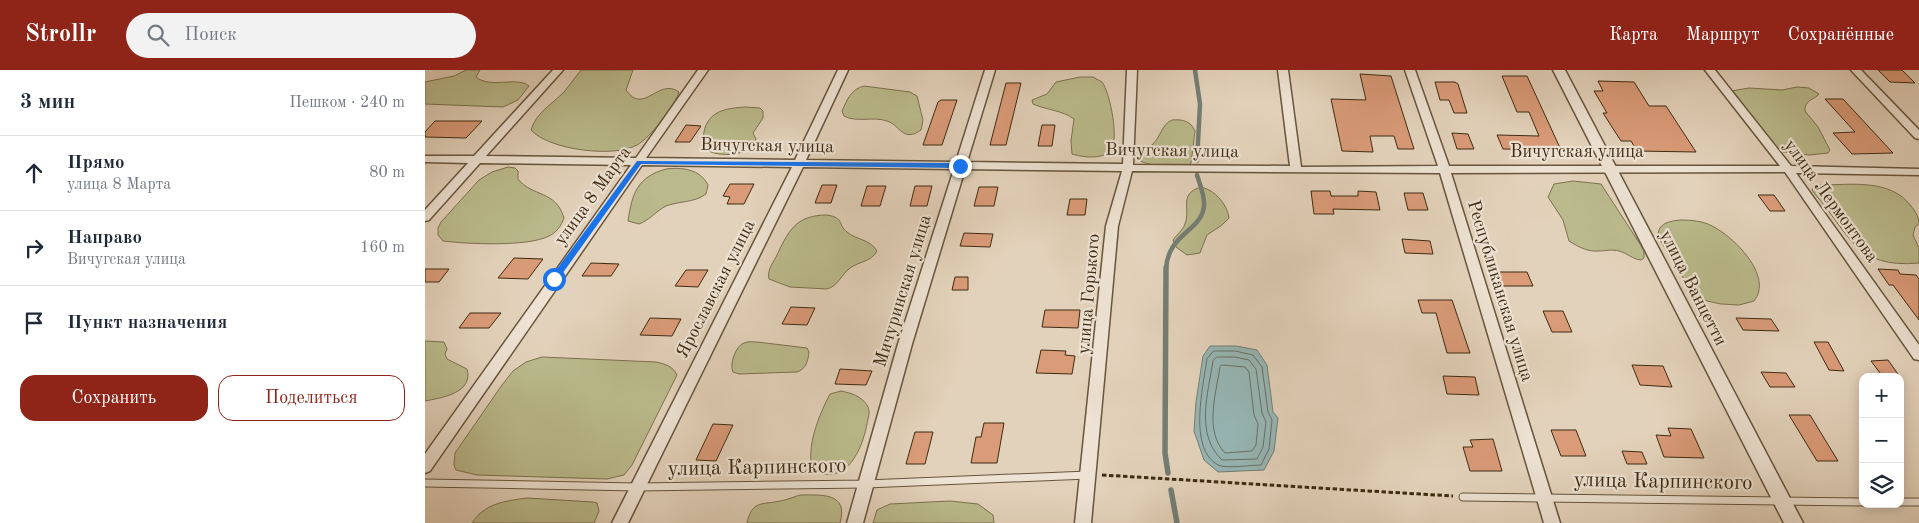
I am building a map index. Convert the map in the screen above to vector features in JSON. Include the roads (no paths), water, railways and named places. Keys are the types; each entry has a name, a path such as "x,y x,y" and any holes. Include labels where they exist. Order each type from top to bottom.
{"street":[{"path":"425,216 558,70"},
{"name":"улица 8 Марта","path":"425,466 554,279 703,70"},
{"name":"Ярославская улица","path":"619,523 799,164 843,70"},
{"name":"Мичуринская улица","path":"855,523 905,344 990,70"},
{"name":"улица Горького","path":"1083,523 1090,474 1112,226 1128,168 1132,70"},
{"path":"1283,70 1296,170"},
{"name":"Республиканская улица","path":"1410,70 1445,171 1552,523"},
{"name":"улица Ванцетти","path":"1559,70 1794,523"},
{"name":"улица Лермонтова","path":"1710,70 1788,169 1919,355"},
{"path":"1856,70 1919,136"},
{"name":"Вичугская улица","path":"425,159 1296,170 1788,169 1919,172"}],"lane":[{"name":"улица Карпинского","path":"425,483 637,487 865,484 1090,474"},
{"name":"улица Карпинского","path":"1463,497 1859,502"},
{"path":"1904,502 1919,502"}],"water":[{"path":"1210,346 1236,346 1257,350 1267,365 1273,412 1278,418 1274,451 1264,470 1218,472 1204,460 1194,431 1203,356"}],"waterway":[{"path":"1195,70 1200,104 1197,161"},
{"path":"1166,269 1172,247 1202,214 1204,198 1197,175"},
{"path":"1166,268 1165,453 1168,473"},
{"path":"1171,490 1177,523"}]}
